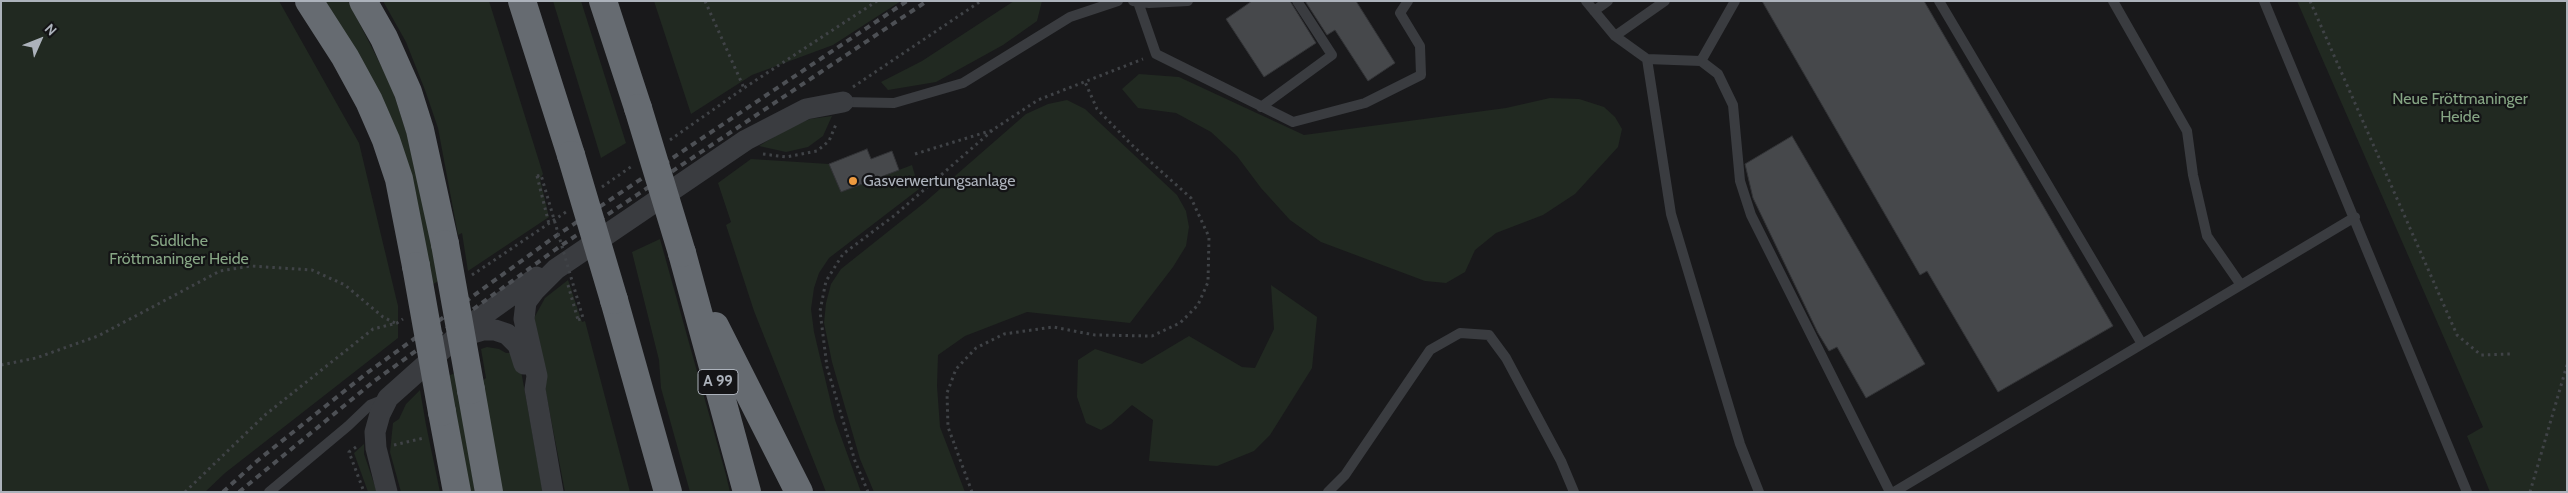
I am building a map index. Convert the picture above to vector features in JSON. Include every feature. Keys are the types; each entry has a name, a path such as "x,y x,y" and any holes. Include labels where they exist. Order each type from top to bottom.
{"highway":[{"path":"309,1 365,94 386,140 398,179 416,266 437,424 457,492"},
{"path":"363,1 398,68 420,130 445,244 489,492"},
{"path":"522,1 555,104 556,165 649,492"},
{"name":"A 99","path":"603,1 685,263 747,492"},
{"path":"685,263 798,492"},
{"path":"598,310 668,492"}],"street":[{"path":"553,492 535,389 537,376 524,319 526,302 535,290 565,275 753,136 806,109 844,102"},
{"path":"387,492 376,440 380,414 388,398 451,340 540,276 565,275"},
{"path":"451,340 483,330 495,330 507,334 518,345 528,378 535,389"}],"lane":[{"path":"844,102 894,103 963,83 1070,17 1118,1"},
{"path":"1133,1 1188,1"},
{"path":"1261,106 1332,55 1297,1"},
{"path":"1138,2 1156,54 1293,122 1365,103 1421,75 1420,46 1400,13 1408,1"},
{"path":"1586,1 1616,36 1647,59 1701,61 1718,74 1733,105 1740,180 1751,215 1890,492"},
{"path":"1594,11 1608,1"},
{"path":"1616,36 1665,1"},
{"path":"1701,61 1735,1"},
{"path":"1939,1 2142,344"},
{"path":"2112,1 2187,131 2193,175 2206,236 2241,286"},
{"path":"2264,1 2356,217 2467,492"},
{"path":"1647,59 1671,214 1740,444 1759,492"},
{"path":"1894,492 2356,217"},
{"path":"1328,492 1345,476 1430,350 1460,333 1489,335 1506,358 1561,461 1574,492"},
{"path":"269,492 370,405 388,398"}],"path":[{"path":"705,1 744,88 877,1"},
{"path":"761,153 786,158 817,151 829,141 842,113 844,102 853,87 868,75 981,1"},
{"path":"2310,1 2457,335 2480,355 2511,354"},
{"path":"868,492 855,462 827,367 820,311 826,280 843,254 896,215 994,129 1038,100 1156,54"},
{"path":"972,492 948,427 947,393 956,369 976,348 1004,334 1053,327 1094,334 1152,336 1180,323 1198,305 1208,282 1209,237 1191,198 1134,147 1097,109 1085,82"},
{"path":"915,154 994,129"},
{"path":"556,165 541,175 584,318 598,310 565,275"},
{"path":"549,224 556,165"},
{"path":"1,365 36,358 98,336 220,271 251,266 312,270 345,285 383,317 396,323"},
{"path":"2530,492 2567,366"},
{"path":"364,492 350,452 376,440 410,442 437,424"}],"green space":[{"name":"Südliche Fröttmaninger Heide","path":"1,1 279,1 359,143 398,306 398,338 225,473 205,492 1,492"},
{"path":"320,1 348,1 391,85 419,172 438,281 432,285"},
{"path":"383,1 489,1 543,174 540,179 549,217 468,271 462,233 458,235 438,128 406,42"},
{"path":"553,1 581,1 626,143 601,158"},
{"path":"654,1 901,1 833,45 752,75 691,114"},
{"path":"1014,1 1042,1 1037,21 1003,45 936,82 888,90 881,82 922,61"},
{"name":"Neue Fröttmaninger Heide","path":"2297,1 2567,1 2567,492 2490,492 2467,436 2483,427"},
{"path":"1139,74 1179,77 1304,135 1506,108 1550,98 1579,99 1604,107 1615,117 1622,129 1618,147 1575,194 1543,215 1496,233 1475,250 1465,272 1446,283 1425,281 1321,242 1290,220 1261,188 1237,156 1211,132 1176,113 1138,108 1122,89"},
{"path":"1067,100 1085,109 1177,195 1186,211 1189,227 1186,246 1173,267 1130,323 1027,312 965,336 938,355 937,386 940,427 965,492 874,492 860,459 832,362 824,323 826,303 831,284 841,269 924,203 1026,114 1048,104"},
{"path":"832,116 823,136 808,147 786,152 759,146 788,128 810,119"},
{"path":"751,159 829,164 841,192 912,165 919,189 829,258 819,273 814,288 811,309 814,332 835,420 861,492 826,492 754,311 726,225 731,222 718,183"},
{"path":"660,239 730,492 690,492 661,388 659,360 632,252"},
{"path":"568,280 582,322 585,321 630,492 565,492 537,346 534,318 545,298"},
{"path":"1271,285 1317,317 1312,368 1270,435 1254,451 1217,466 1149,461 1153,420 1132,405 1111,424 1101,430 1086,423 1077,397 1078,360 1095,349 1142,364 1189,336 1242,367 1255,368 1274,329"},
{"path":"487,347 499,349 506,353 513,353 520,365 543,492 502,492 481,382 486,378 481,349"},
{"path":"455,373 475,492 469,492 448,376"},
{"path":"420,390 440,492 401,492 390,452 393,423 399,419 406,404"},
{"path":"364,444 364,454 377,492 368,492 354,453"}],"building":[{"path":"1252,1 1290,1 1316,43 1264,77 1226,19"},
{"path":"1305,1 1356,1 1395,63 1368,81 1335,30 1327,35"},
{"path":"1762,1 1924,1 2113,326 1998,392 1927,271 1920,275"},
{"path":"1792,136 1925,364 1866,398 1837,347 1829,351 1818,333 1753,198 1745,164"},
{"name":"Gasverwertungsanlage","path":"867,149 871,159 892,151 899,170 841,192 829,164"}],"railway":[{"path":"223,492 257,461 367,373 553,238 907,1"},
{"path":"239,492 373,382 559,247 927,1"}],"place":[{"name":"Gasverwertungsanlage","path":"853,181"}]}
